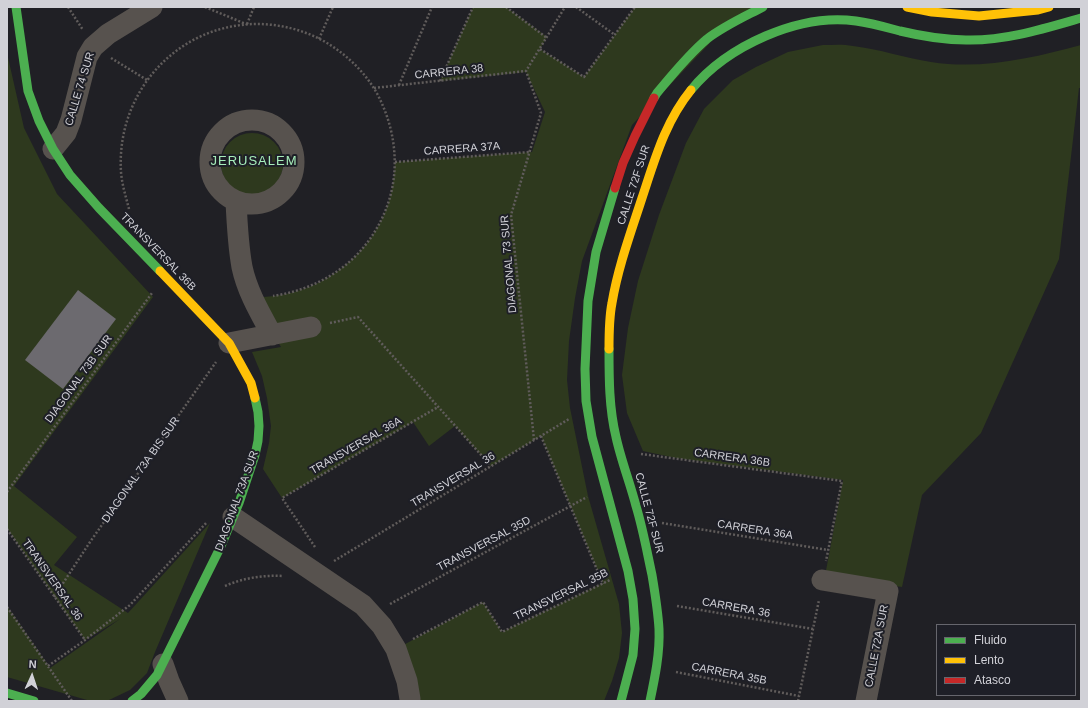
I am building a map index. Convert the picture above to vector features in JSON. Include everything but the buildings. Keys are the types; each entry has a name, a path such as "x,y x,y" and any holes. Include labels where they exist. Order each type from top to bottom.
{"street":[{"name":"TRANSVERSAL 36B","path":"16,7 28,91 39,121 53,149 70,175 99,208 229,343"},
{"name":"CALLE 74 SUR","path":"53,149 66,133 71,120 87,57 93,47 108,34 152,7"},
{"name":"CALLE 72F SUR","path":"621,701 633,655 635,629 634,599 628,571 592,437 586,401 585,369 588,301 591,276 596,252 624,163 635,136 657,93 686,59 708,39 735,21 763,7"},
{"path":"907,7 932,12 979,16 1038,10 1049,7"},
{"name":"CALLE 72F SUR","path":"650,701 656,668 659,630 657,603 640,519 619,451 611,408 609,328 613,297 621,263 657,151 669,124 684,99 699,81 716,66 735,53 756,41 802,24 830,20 849,20 927,36 946,39 971,40 1015,36 1081,18"},
{"path":"248,120 261,121 274,127 285,136 292,148 294,161 292,175 286,187 276,197 264,203 250,204 236,201 224,194 215,184 210,170 210,156 214,143 222,132 234,124 248,120"},
{"path":"236,201 237,230 242,267 258,310 272,335"},
{"path":"229,343 311,327"},
{"name":"DIAGONAL 73A SUR","path":"132,701 149,686 163,664 221,546 256,455 259,426 255,398 251,383 229,343"},
{"path":"233,517 363,605 382,626 396,649 407,681 410,699"},
{"name":"CALLE 72A SUR","path":"822,580 888,591 866,701"},
{"path":"163,664 178,701"},
{"path":"7,693 34,701"}],"path":[{"path":"205,7 247,24"},
{"path":"247,24 254,7"},
{"path":"319,39 333,7"},
{"path":"398,86 432,7"},
{"path":"440,81 473,7"},
{"path":"506,7 547,38"},
{"path":"526,71 565,7"},
{"path":"576,7 615,35"},
{"path":"540,49 584,77 635,7"},
{"path":"130,212 124,193 122,180 120,154 123,134 128,115 136,97 157,67 170,56 183,46 214,31 247,24 270,24 292,28 314,36 332,46 352,60 367,77 379,96 388,117 393,139 395,162 394,181 389,201 382,219 360,252 346,266 330,277 293,293 274,296 251,294"},
{"name":"CARRERA 38","path":"374,88 526,71"},
{"name":"DIAGONAL 73 SUR","path":"526,71 541,113 511,215 534,440"},
{"name":"CARRERA 37A","path":"395,162 530,152"},
{"name":"DIAGONAL 73B SUR","path":"7,492 164,276"},
{"path":"311,327 358,318 491,466"},
{"name":"DIAGONAL 73A BIS SUR","path":"54,597 229,343"},
{"name":"TRANSVERSAL 36A","path":"282,498 438,407"},
{"name":"TRANSVERSAL 36","path":"334,561 587,408"},
{"path":"541,436 603,584"},
{"name":"CARRERA 36B","path":"619,451 842,481"},
{"name":"TRANSVERSAL 35D","path":"371,614 606,487"},
{"path":"48,666 85,640 130,605 208,521"},
{"name":"CARRERA 36A","path":"679,526 828,550"},
{"name":"TRANSVERSAL 36","path":"7,529 85,640"},
{"name":"TRANSVERSAL 35B","path":"396,649 483,602 502,632 628,571"},
{"name":"CARRERA 36","path":"657,603 813,629"},
{"path":"7,607 72,701"},
{"name":"CARRERA 35B","path":"656,668 799,696"}],"green space":[{"path":"473,7 506,7 547,37 540,49 584,77 635,7 770,7 727,25 632,125 582,261 569,341 567,380 570,408 588,496 619,604 622,633 619,658 604,701 410,701 396,649 483,602 502,632 603,583 541,436 491,466 455,426 429,446 413,422 282,498 263,469 271,426 262,376 252,352 281,347 253,297 294,292 312,286 346,265 372,236 382,219 389,201 394,177 395,162 532,152 545,112 526,72 440,81"},
{"path":"823,45 849,45 931,62 969,65 988,64 1026,58 1081,45 1081,88 1079,88 1059,259 981,433 922,495 902,587 825,576 843,480 676,458 643,451 627,413 622,375 628,328 638,281 659,215 686,143 704,109 733,80 756,67 788,52"},
{"path":"7,53 24,128 57,194 153,297 14,486 77,537 54,565 128,613 210,523 147,673 130,690 109,700 87,700 7,677 7,606 50,668 120,619 85,640 7,528"},
{"path":"252,133 264,136 274,142 280,152 283,164 280,176 274,186 264,192 252,195 240,192 230,186 224,176 221,164 224,152 230,142 240,136"}],"traffic: fast":[{"path":"16,7 28,91 39,121 53,149 70,175 99,208 160,271"},
{"path":"654,98 681,65 707,39 727,26 763,7"},
{"path":"691,90 706,74 744,47 766,36 811,22 834,20 856,21 932,37 957,40 981,40 1024,34 1081,18"},
{"path":"615,188 596,252 588,301 585,369 586,401 592,437 628,571 633,599 635,629 633,655 621,701"},
{"path":"609,349 610,393 614,426 620,454 634,497 643,532 657,609 659,647 650,701"},
{"path":"132,701 141,694 157,675 221,546 239,503 255,455 258,441 259,426 255,398"},
{"path":"7,693 34,701"}],"traffic: slow":[{"path":"907,7 932,12 979,16 1038,10 1049,7"},
{"path":"609,349 612,303 621,263 629,237 651,169 667,128 682,102 691,90"},
{"path":"160,271 229,343 251,383 255,398"}],"traffic: jam":[{"path":"615,188 623,163 654,98"}],"district":[{"name":"JERUSALEM","path":"254,161"}]}
